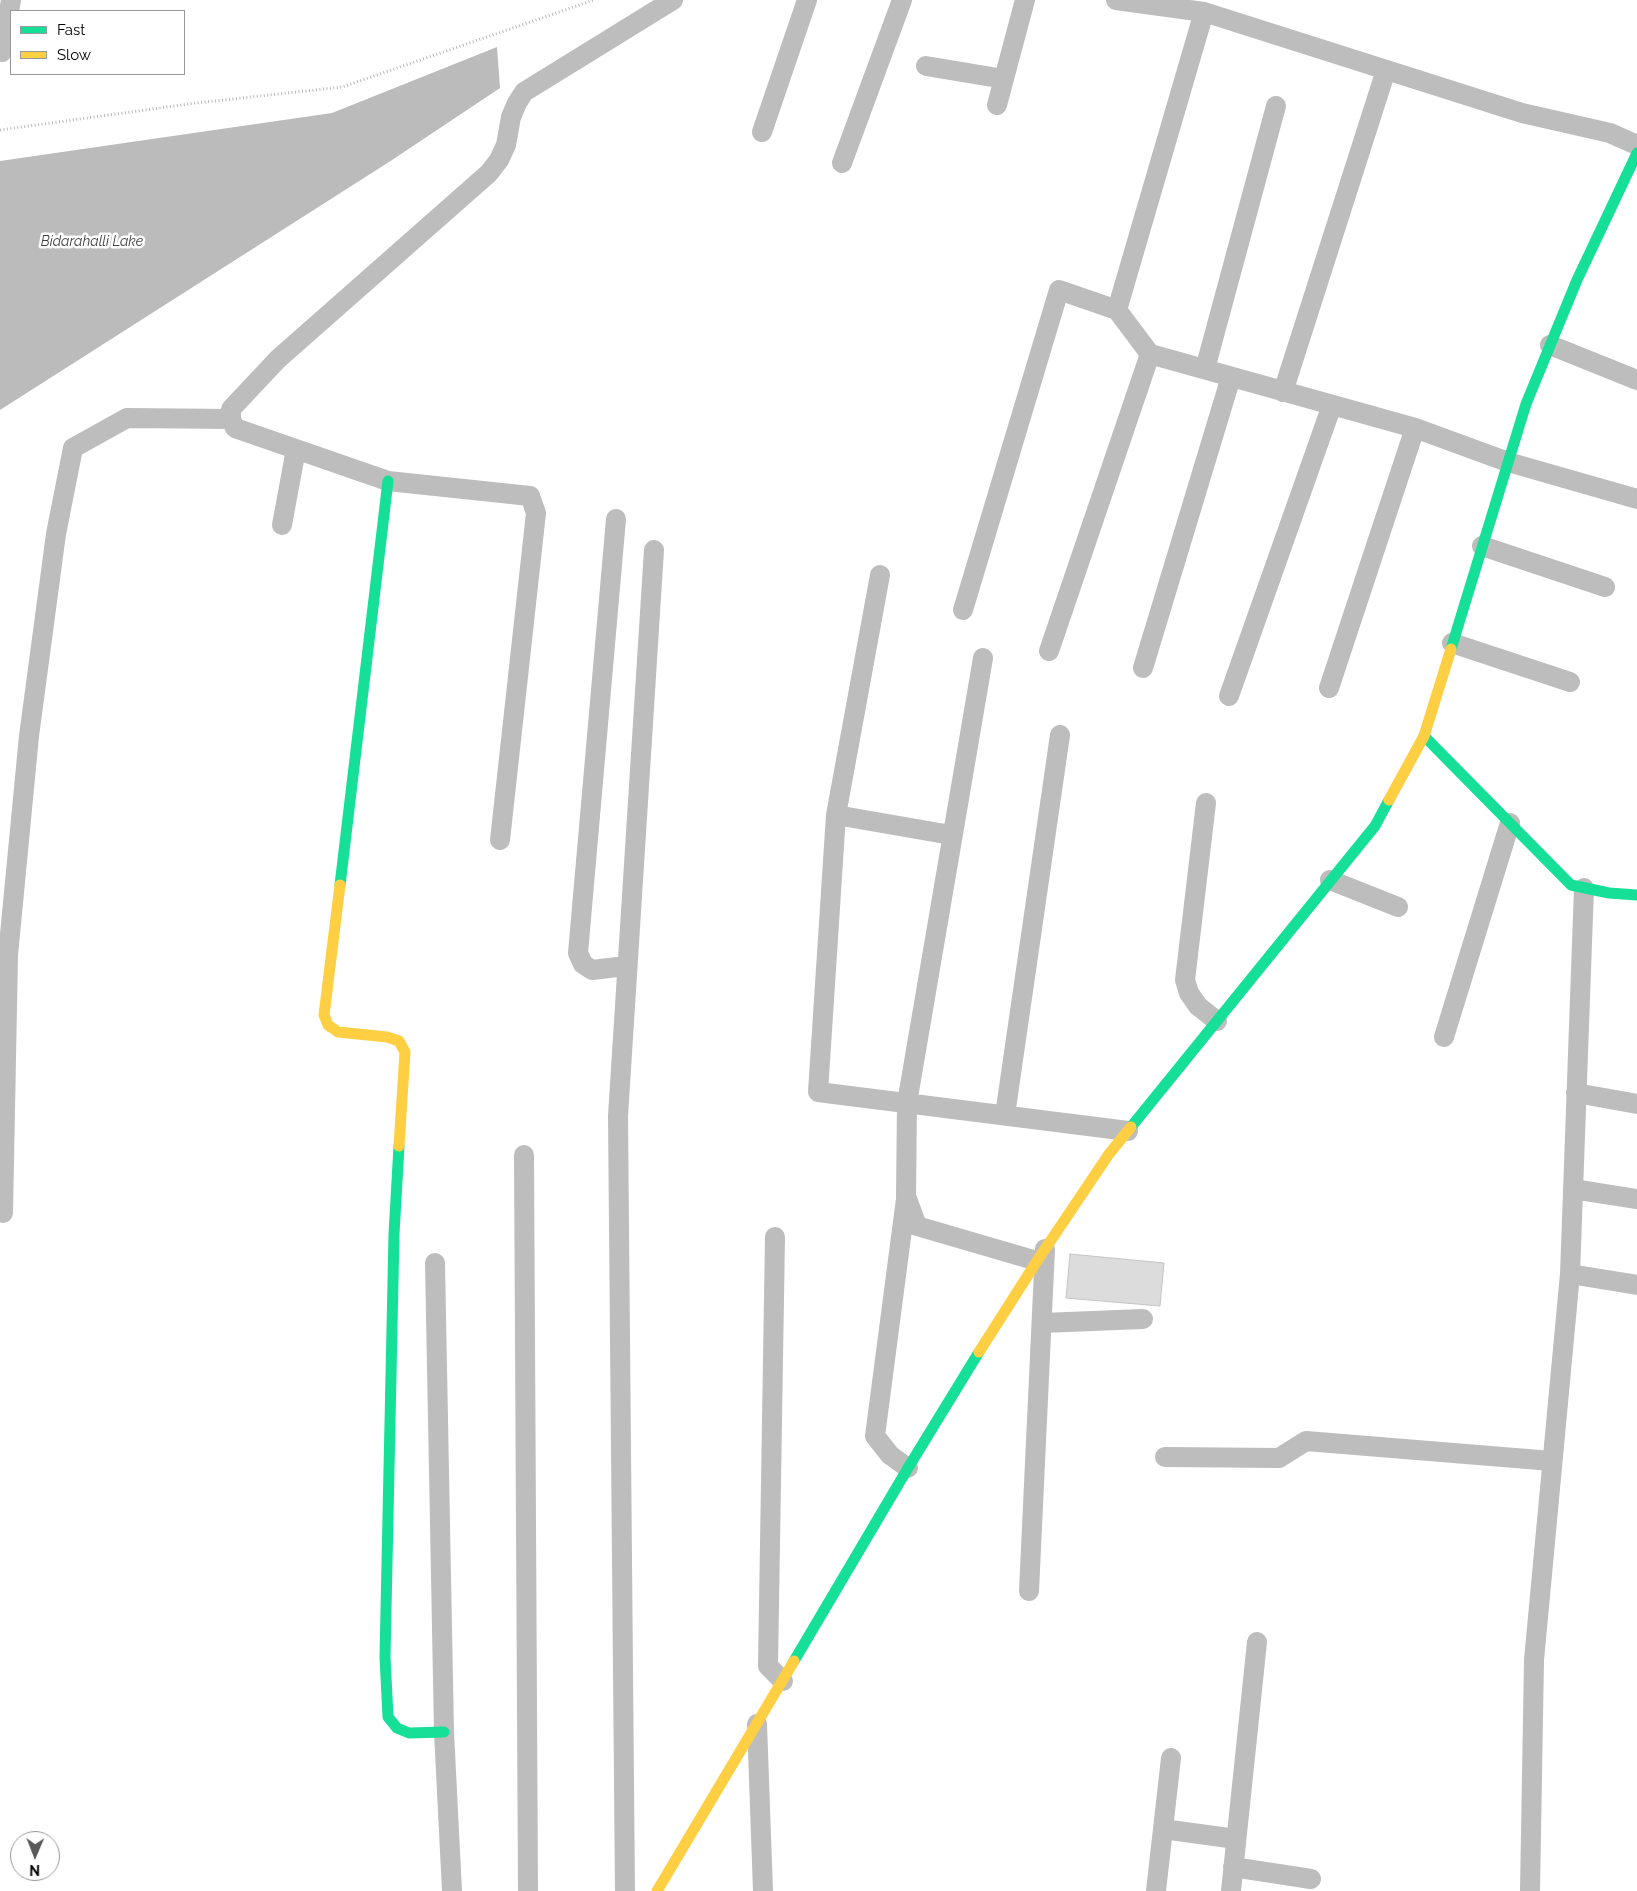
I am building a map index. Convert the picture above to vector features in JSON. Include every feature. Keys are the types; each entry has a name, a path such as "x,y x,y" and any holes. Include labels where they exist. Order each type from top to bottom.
{"main road":[{"path":"656,1891 908,1468 1010,1303 1109,1154 1374,826 1424,736 1526,404 1577,280 1637,153"},
{"path":"388,480 324,1015 328,1025 338,1032 387,1037 399,1041 405,1052 394,1234 385,1657 388,1717 397,1728 409,1733 444,1732"},
{"path":"1424,736 1571,885 1609,893 1637,896"}],"street":[{"path":"2,52 11,0"},
{"path":"500,840 536,513 530,496 388,480 235,428 230,420 231,409 278,359 489,173 499,160 506,145 511,117 524,92 673,0"},
{"path":"762,132 807,0"},
{"path":"842,163 902,0"},
{"path":"997,105 1025,0"},
{"path":"1116,0 1204,12 1522,113 1610,133 1637,145"},
{"path":"1117,310 1204,12"},
{"path":"926,66 1004,79"},
{"path":"1283,392 1386,70"},
{"path":"1205,369 1276,106"},
{"path":"963,610 1059,290 1117,310 1150,354 1414,428 1508,462 1637,498"},
{"path":"1550,345 1637,380"},
{"path":"1049,651 1150,354"},
{"path":"1143,668 1231,377"},
{"path":"1229,696 1332,405"},
{"path":"3,1213 8,954 29,736 56,534 73,448 127,418 230,420"},
{"path":"1329,688 1414,428"},
{"path":"282,525 296,449"},
{"path":"616,518 578,953 583,964 592,970 626,966"},
{"path":"1482,546 1605,587"},
{"path":"625,1891 618,1129 626,966 654,550"},
{"path":"880,575 836,815 818,1092 1128,1131"},
{"path":"1452,643 1570,682"},
{"path":"908,1468 890,1455 875,1436 906,1196 907,1103 951,835 983,658"},
{"path":"1004,1115 1060,735"},
{"path":"1206,803 1185,980 1188,993 1198,1006 1217,1021"},
{"path":"836,815 951,835"},
{"path":"1444,1037 1510,823"},
{"path":"1330,880 1398,907"},
{"path":"1530,1891 1534,1660 1570,1274 1584,888"},
{"path":"1576,1093 1637,1104"},
{"path":"524,1155 528,1891"},
{"path":"1573,1189 1637,1199"},
{"path":"906,1196 917,1226 1041,1255 1042,1322 1029,1591"},
{"path":"774,1237 768,1666 782,1681"},
{"path":"435,1263 444,1732 452,1891"},
{"path":"1570,1274 1637,1285"},
{"path":"1042,1322 1143,1319"},
{"path":"1165,1457 1279,1458 1306,1441 1552,1461"},
{"path":"1231,1891 1257,1642"},
{"path":"757,1724 763,1891"},
{"path":"1156,1891 1171,1758"},
{"path":"1164,1829 1236,1839"},
{"path":"1233,1867 1311,1879"}],"path":[{"path":"0,130 196,103 342,87 594,0"}],"water":[{"name":"Bidarahalli Lake","path":"497,47 500,88 389,162 0,410 0,161 332,113"}],"building":[{"path":"1070,1254 1164,1263 1160,1306 1066,1298"}],"traffic: fast":[{"path":"1451,649 1526,404 1577,280 1637,153"},
{"path":"340,885 388,481"},
{"path":"1424,736 1571,885 1609,893 1637,895"},
{"path":"1131,1127 1375,826 1389,800"},
{"path":"399,1146 394,1234 385,1657 388,1717 397,1728 409,1733 444,1732"},
{"path":"794,1661 979,1352"}],"traffic: slow":[{"path":"1389,800 1424,736 1451,649"},
{"path":"340,885 324,1015 328,1025 338,1032 387,1037 399,1041 405,1052 399,1146"},
{"path":"979,1352 1109,1154 1131,1127"},
{"path":"657,1891 794,1661"}]}
